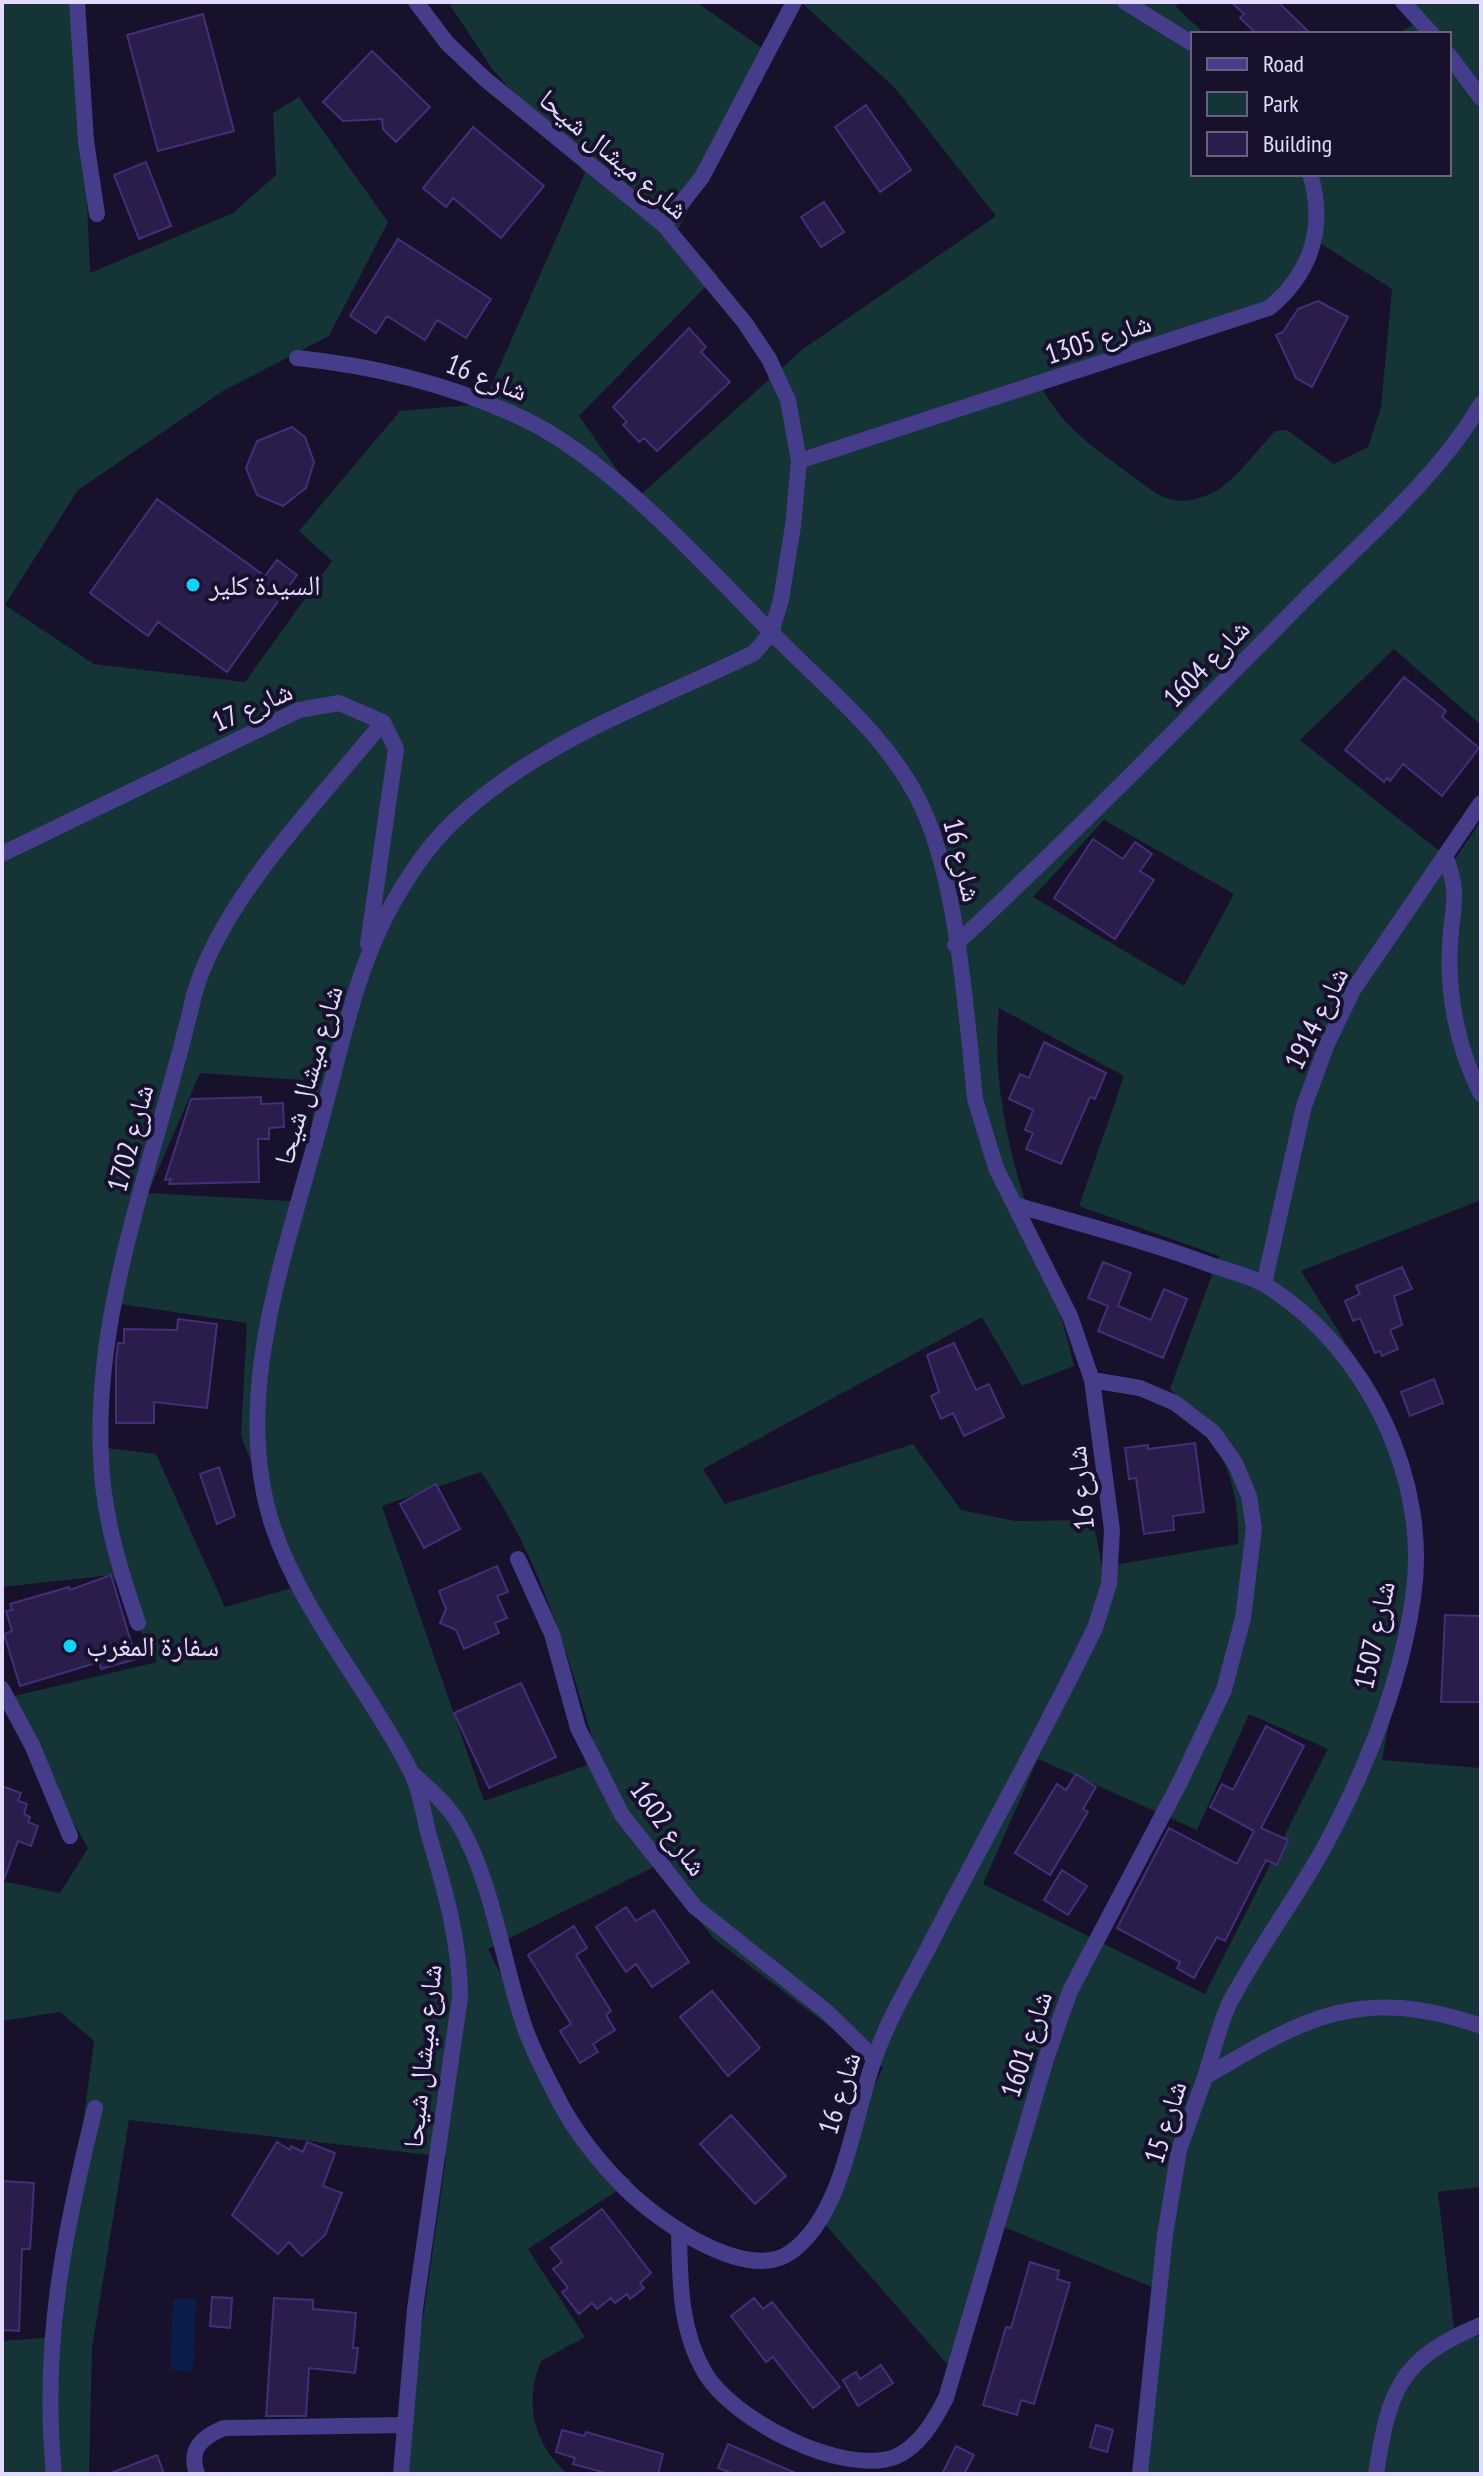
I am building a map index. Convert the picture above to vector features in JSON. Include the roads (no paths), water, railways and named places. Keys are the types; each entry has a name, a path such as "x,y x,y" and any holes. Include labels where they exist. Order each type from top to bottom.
{"street":[{"path":"77,2 85,127 97,214"},
{"name":"شارع ميشال شيحا","path":"401,2474 415,2309 460,1997 460,1960 452,1914 413,1774 293,1577 268,1511 261,1483 259,1446 266,1331 364,971 386,915 417,866 449,826 485,793 521,767 595,725 754,653 771,633 793,526 799,461 788,400 769,359 745,323 664,225 485,79 447,43 416,2"},
{"path":"664,225 702,177 794,2"},
{"path":"1125,2 1191,43"},
{"path":"1403,2 1430,32"},
{"path":"1451,58 1481,98"},
{"name":"شارع 1305","path":"799,461 1269,308 1289,292 1311,253 1318,224 1317,197 1311,176"},
{"name":"شارع 16","path":"297,358 339,362 429,382 526,420 575,451 717,574 771,633 865,723 898,766 923,808 940,858 975,1099 996,1168 1070,1316 1092,1380 1112,1530 1109,1584 1095,1628 874,2058 847,2156 824,2212 807,2237 788,2254 762,2261 735,2260 679,2230 621,2185 585,2142 557,2096 527,2033 485,1887 459,1824 439,1798 413,1774"},
{"name":"شارع 1604","path":"955,945 1186,721 1405,498 1453,444 1481,404"},
{"name":"شارع 17","path":"2,854 299,710 339,703 383,722"},
{"path":"364,971 396,749 383,722"},
{"name":"شارع 1702","path":"138,1623 107,1515 101,1458 102,1385 111,1322 130,1236 194,995 203,963 245,892 383,722"},
{"name":"شارع 1914","path":"1264,1284 1304,1106 1327,1044 1353,990 1481,803"},
{"path":"1445,855 1455,881 1457,906 1450,943 1458,1033 1481,1094"},
{"name":"شارع 1507","path":"1015,1205 1189,1257 1264,1284 1307,1314 1365,1384 1387,1426 1407,1489 1415,1544 1414,1597 1396,1675 1372,1747 1323,1849 1228,2006 1205,2077"},
{"name":"شارع 1601","path":"679,2230 687,2335 705,2374 723,2395 758,2422 821,2454 849,2462 871,2463 896,2457 932,2425 946,2398 1047,2056 1070,1991 1179,1784 1224,1690 1243,1618 1254,1528 1249,1496 1235,1463 1213,1432 1175,1403 1140,1388 1092,1380"},
{"name":"شارع 1602","path":"518,1559 552,1634 578,1728 622,1815 695,1907 827,2012 874,2058"},
{"path":"2,1689 32,1745 70,1836"},
{"name":"شارع 15","path":"1140,2474 1165,2235 1179,2150 1205,2077 1302,2023 1345,2009 1378,2005 1481,2026"},
{"path":"54,2474 50,2431 52,2331 66,2226 95,2108"},
{"path":"1376,2474 1388,2406 1416,2361 1445,2340 1481,2325"},
{"path":"197,2474 192,2461 199,2443 224,2428 404,2425"}],"water":[{"path":"196,2298 193,2372 170,2369 173,2299"}],"place":[{"name":"السيدة كلير","path":"193,585"},
{"name":"سفارة المغرب","path":"70,1646"}]}
